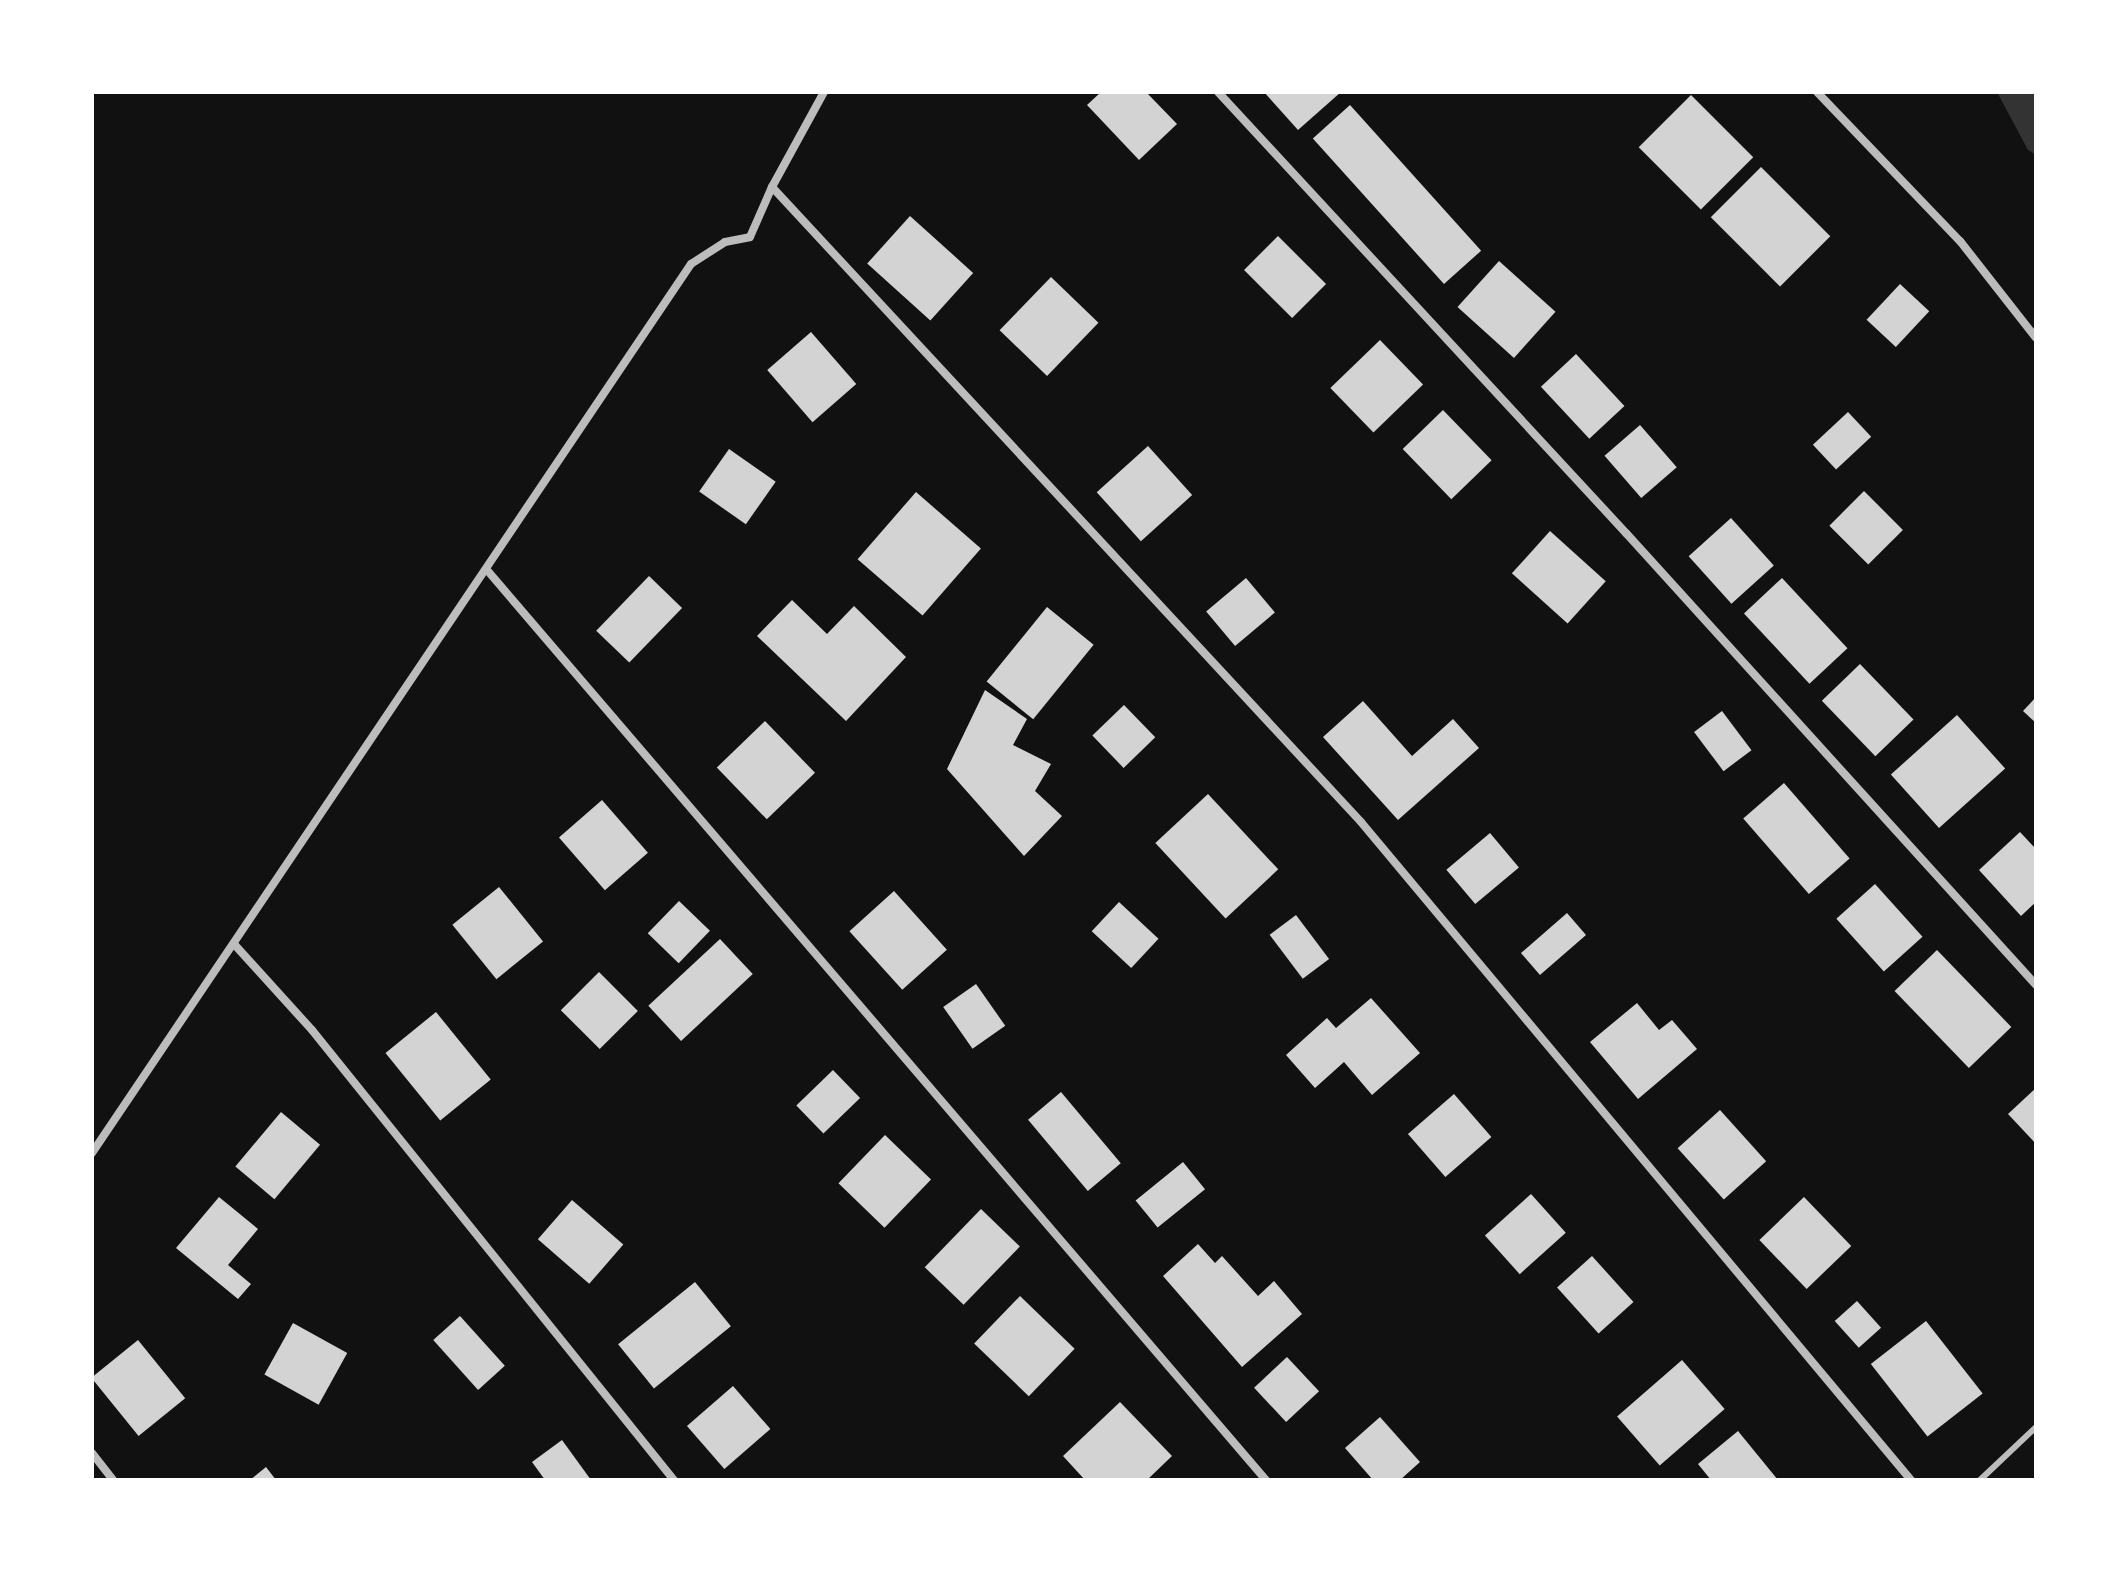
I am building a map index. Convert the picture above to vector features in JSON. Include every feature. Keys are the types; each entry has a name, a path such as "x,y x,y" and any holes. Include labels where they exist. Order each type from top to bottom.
{"street":[{"path":"92,1153 691,264 725,242 750,237 772,187 824,92"},
{"path":"1218,92 1626,533 2036,985"},
{"path":"1817,92 1960,241 2036,338"},
{"path":"772,187 1361,822 1911,1480"},
{"path":"487,570 1266,1480"},
{"path":"234,944 312,1030 674,1480"},
{"path":"92,1453 113,1480"}],"lane":[{"path":"1980,1480 2036,1427"}],"shaded area":[{"path":"1997,92 2036,92 2036,155 2028,150"}],"building":[{"path":"1101,92 1146,92 1177,124 1139,160 1087,105"},
{"path":"1264,92 1341,92 1298,130"},
{"path":"1691,95 1753,157 1701,210 1639,147"},
{"path":"1350,105 1481,251 1444,284 1313,138"},
{"path":"1761,167 1830,236 1780,287 1711,217"},
{"path":"910,216 973,273 930,320 867,264"},
{"path":"1278,236 1326,284 1292,318 1244,270"},
{"path":"1499,261 1555,312 1514,358 1458,307"},
{"path":"1051,277 1098,323 1047,376 1000,330"},
{"path":"1900,284 1929,311 1896,347 1867,320"},
{"path":"811,332 856,384 812,422 767,370"},
{"path":"1380,340 1423,385 1373,433 1330,388"},
{"path":"1576,354 1624,406 1589,439 1541,387"},
{"path":"1443,410 1492,460 1451,499 1403,449"},
{"path":"1848,412 1871,437 1836,470 1813,445"},
{"path":"1640,425 1677,467 1641,498 1605,456"},
{"path":"1148,446 1192,495 1141,541 1097,492"},
{"path":"729,449 776,482 746,524 699,492"},
{"path":"1864,491 1903,530 1868,565 1829,526"},
{"path":"916,492 981,548 923,616 858,559"},
{"path":"1731,518 1774,566 1731,604 1689,556"},
{"path":"1550,531 1606,581 1568,624 1512,573"},
{"path":"649,576 682,608 629,663 596,631"},
{"path":"1246,578 1275,612 1235,646 1206,611"},
{"path":"1782,578 1847,648 1809,684 1744,613"},
{"path":"792,600 827,634 854,606 906,657 846,721 757,636"},
{"path":"1047,607 1094,645 1033,719 987,682"},
{"path":"1860,664 1913,719 1875,756 1822,701"},
{"path":"985,690 1027,719 1013,745 1051,764 1035,791 1062,816 1024,856 947,769"},
{"path":"2036,697 2036,723 2023,711"},
{"path":"1363,701 1412,756 1453,719 1479,748 1398,820 1323,737"},
{"path":"1124,705 1155,737 1124,768 1092,736"},
{"path":"1722,711 1751,750 1724,771 1694,732"},
{"path":"1957,715 2005,769 1939,828 1891,775"},
{"path":"765,721 815,773 767,819 717,768"},
{"path":"1784,783 1850,858 1809,894 1743,818"},
{"path":"1208,794 1278,869 1226,918 1155,843"},
{"path":"602,800 648,853 605,890 559,837"},
{"path":"2020,832 2036,849 2036,902 2021,916 1979,870"},
{"path":"1490,833 1519,867 1475,904 1446,870"},
{"path":"1875,884 1923,937 1884,972 1836,919"},
{"path":"499,887 543,941 496,979 452,925"},
{"path":"894,891 947,950 902,990 849,931"},
{"path":"679,901 710,931 679,963 648,933"},
{"path":"1119,902 1158,939 1131,968 1092,931"},
{"path":"1567,913 1586,935 1540,975 1521,953"},
{"path":"1296,915 1329,959 1303,979 1270,935"},
{"path":"720,939 753,974 681,1041 648,1006"},
{"path":"1937,950 2011,1027 1969,1068 1895,991"},
{"path":"599,972 638,1011 600,1049 561,1010"},
{"path":"976,984 1005,1026 972,1049 943,1007"},
{"path":"1371,998 1420,1053 1372,1095 1344,1062 1315,1088 1286,1055 1327,1018 1336,1028"},
{"path":"1637,1003 1659,1030 1672,1020 1697,1049 1638,1099 1590,1042"},
{"path":"436,1012 491,1080 440,1121 385,1053"},
{"path":"833,1070 860,1098 823,1133 796,1105"},
{"path":"2036,1088 2036,1144 2008,1114"},
{"path":"1061,1092 1121,1163 1088,1191 1028,1120"},
{"path":"1454,1094 1491,1137 1445,1177 1408,1134"},
{"path":"1720,1110 1766,1161 1724,1199 1678,1148"},
{"path":"281,1112 320,1145 274,1199 235,1166"},
{"path":"885,1135 931,1179 884,1228 838,1183"},
{"path":"1183,1162 1205,1189 1158,1228 1136,1200"},
{"path":"1531,1194 1566,1233 1520,1274 1485,1235"},
{"path":"219,1197 258,1229 228,1265 251,1284 238,1299 176,1248"},
{"path":"1804,1197 1851,1246 1807,1289 1759,1240"},
{"path":"572,1200 623,1245 589,1284 538,1239"},
{"path":"981,1209 1020,1247 964,1305 925,1267"},
{"path":"1198,1244 1215,1263 1222,1256 1258,1296 1274,1281 1302,1314 1242,1367 1163,1276"},
{"path":"1592,1256 1633,1302 1599,1334 1557,1287"},
{"path":"695,1282 731,1326 654,1389 618,1344"},
{"path":"1020,1296 1075,1349 1029,1396 974,1343"},
{"path":"1857,1301 1881,1328 1859,1348 1835,1321"},
{"path":"460,1316 505,1366 478,1390 433,1340"},
{"path":"1926,1321 1983,1393 1927,1437 1871,1364"},
{"path":"293,1323 347,1353 319,1405 264,1375"},
{"path":"138,1340 185,1398 139,1436 92,1379"},
{"path":"1287,1357 1319,1391 1286,1422 1254,1388"},
{"path":"1682,1360 1725,1409 1660,1465 1617,1416"},
{"path":"733,1386 770,1429 724,1469 687,1426"},
{"path":"1120,1402 1172,1456 1147,1480 1085,1480 1063,1456"},
{"path":"1380,1417 1420,1462 1400,1480 1373,1480 1345,1448"},
{"path":"1738,1431 1778,1480 1711,1480 1698,1464"},
{"path":"562,1440 591,1480 545,1480 532,1462"},
{"path":"266,1467 276,1480 250,1480"}]}
